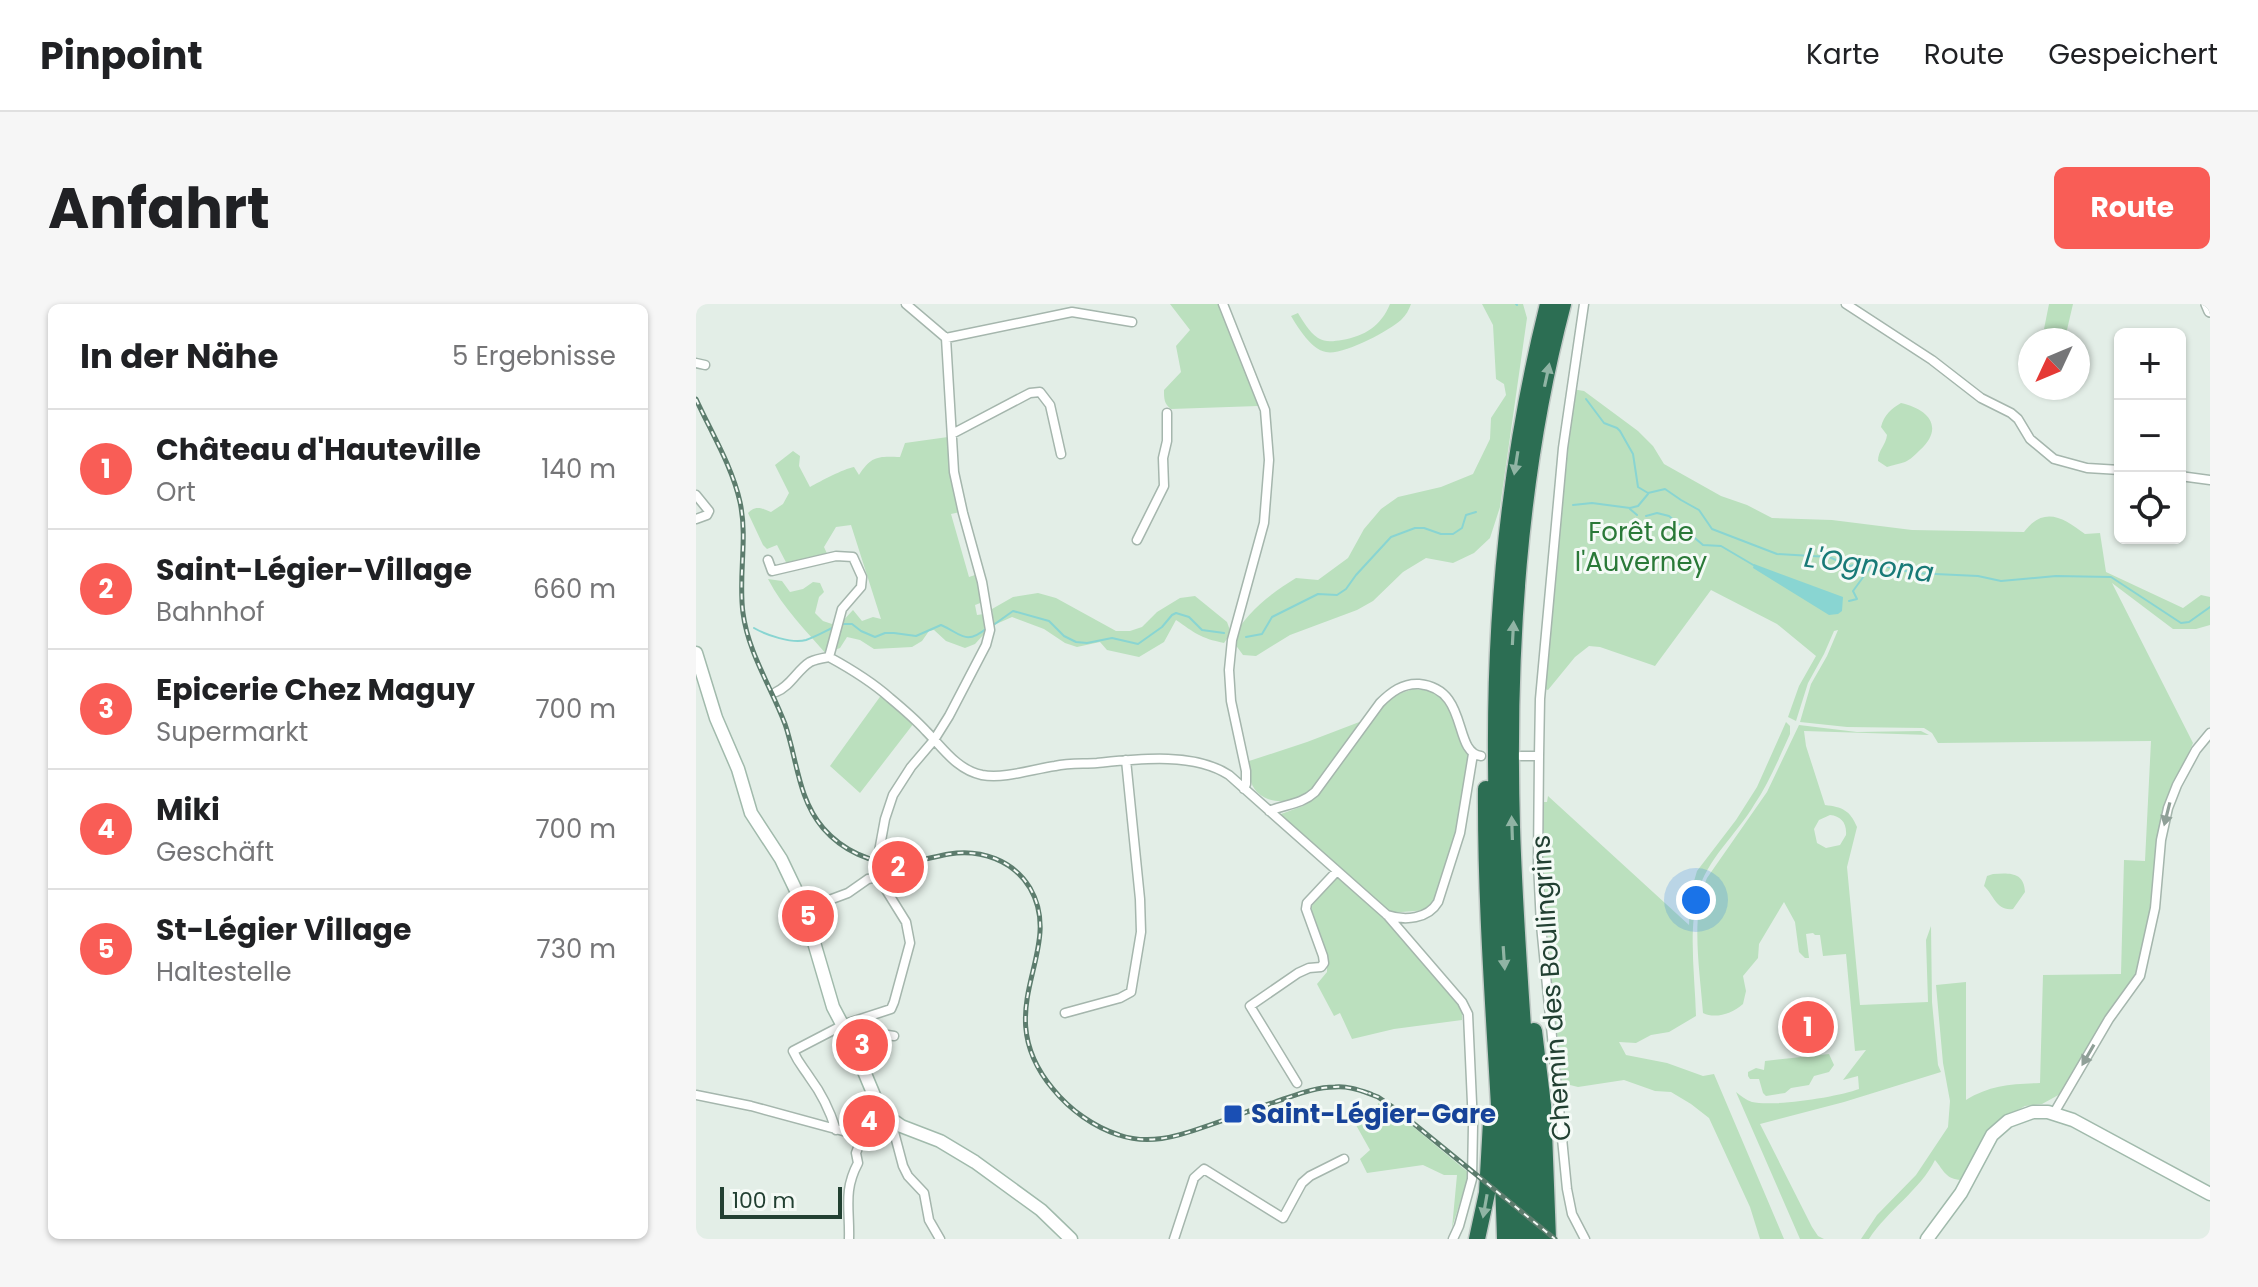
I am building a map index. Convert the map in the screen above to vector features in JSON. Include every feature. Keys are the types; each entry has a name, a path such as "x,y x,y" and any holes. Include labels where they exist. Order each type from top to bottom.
{"highway":[{"path":"1519,1239 1497,825 1496,723 1500,614 1516,463 1548,304"},
{"path":"1534,1239 1514,867 1510,723 1517,574 1535,439 1563,304"},
{"path":"1500,614 1490,669 1486,746 1486,869 1505,1239"},
{"path":"1514,867 1558,1239"},
{"path":"1477,1239 1484,1213 1489,1169 1493,1017"},
{"path":"1543,1105 1548,1239"}],"main road":[{"path":"696,653 753,819 781,859 805,909 833,1007 873,1096 890,1119 940,1141 975,1162 1041,1210 1071,1239"},
{"path":"1927,1239 1961,1193 1984,1147 1997,1130 2008,1121 2027,1113 2041,1111 2073,1120 2210,1194"}],"street":[{"path":"836,1130 828,1107 809,1075 800,1068 793,1051 842,1025 891,1009 910,943 906,922 878,877 885,819 893,795 934,740 990,635 990,619 954,472 946,338 906,304"},
{"path":"1223,304 1265,410 1269,460 1264,523 1232,640 1229,670 1231,701 1246,771 1244,789"},
{"name":"Chemin des Boulingrins","path":"1584,304 1568,409 1540,699 1538,863 1541,925 1569,1203 1576,1225 1585,1239"},
{"path":"1846,304 1932,360 1981,398 2011,413 2030,439 2054,459 2087,468 2114,470"},
{"path":"2207,304 2210,311"},
{"path":"946,338 1072,312 1132,322"},
{"path":"952,434 1030,393 1040,392 1050,405 1061,454"},
{"path":"1137,540 1164,486 1167,413"},
{"path":"2186,477 2210,480"},
{"path":"696,495 709,511 696,519"},
{"path":"768,560 772,571 836,556 853,557 862,577 861,587 842,609 829,657"},
{"path":"776,692 785,688 813,660 829,657 861,675 889,697 965,769 984,775 1008,774 1065,764 1168,760 1201,763 1220,770 1244,789 1387,915 1462,1002 1468,1014 1472,1179 1453,1239"},
{"path":"1269,811 1295,804 1315,792 1380,703 1393,691 1408,685 1429,686 1447,697 1467,745 1477,755 1460,833 1434,908 1418,917 1395,918 1387,915"},
{"path":"2054,1113 2109,1019 2140,976 2155,908 2161,840 2168,808 2200,743 2210,733"},
{"path":"1521,756 1539,756"},
{"path":"1065,1013 1131,992 1141,932 1126,760"},
{"path":"1297,1083 1250,1006 1298,973 1321,967 1323,956 1306,909 1307,903 1337,871"},
{"path":"805,909 848,893 872,877 878,877"},
{"path":"851,1042 875,1033 894,1036"},
{"path":"696,1095 751,1106 854,1134 890,1119 903,1166 923,1191 929,1220 940,1239"},
{"path":"849,1239 846,1196 858,1163 856,1153 864,1132"},
{"path":"1174,1239 1194,1178 1204,1169 1283,1218 1302,1183 1344,1159"}],"green space":[{"path":"1170,304 1218,304 1259,401 1258,406 1169,407 1164,390 1181,372 1176,346 1190,330"},
{"path":"1390,304 1411,304 1395,325 1354,347 1333,352 1315,347 1291,316 1298,313 1318,338 1336,341 1358,336 1371,329"},
{"path":"1482,304 1523,304 1527,318 1500,507 1490,538 1474,553 1453,563 1426,558 1403,572 1373,601 1357,610 1290,635 1256,656 1243,655 1232,640 1244,621 1268,597 1296,578 1318,580 1348,558 1364,529 1381,509 1398,497 1441,487 1473,474 1490,439 1491,418 1506,395 1504,384 1496,379 1493,325"},
{"path":"2049,304 2073,304 2067,328 2044,328"},
{"name":"Forêt de l'Auverney","path":"1572,389 1584,391 1638,431 1653,446 1664,464 1721,496 1772,518 1832,520 1912,530 2024,532 2039,519 2054,517 2085,534 2100,533 2106,572 2183,608 2201,595 2210,597 2210,625 2196,629 2173,629 2112,583 2193,743 2165,808 2156,844 2153,901 2141,966 2131,986 2112,1007 2062,1093 2042,1104 2025,1106 1995,1123 1961,1180 1949,1176 1935,1160 1921,1181 1869,1239 1861,1239 1877,1215 1916,1175 1948,1127 1950,1101 1936,985 1966,982 1966,1100 1993,1088 2040,1083 2043,975 2121,974 2124,860 2145,861 2151,741 1938,743 1932,733 1924,728 1847,727 1800,722 1811,684 1838,630 1834,631 1808,683 1796,721 1788,717 1799,686 1816,656 1777,624 1711,590 1655,666 1589,646 1575,657 1548,690 1545,689"},
{"path":"1901,403 1925,414 1930,420 1931,434 1911,458 1887,467 1878,461 1887,435 1881,427 1888,413"},
{"path":"948,437 960,512 951,514 969,577 978,574 983,602 975,605 977,615 984,614 988,626 984,628 985,633 975,644 965,648 946,641 934,630 912,647 874,649 860,640 847,637 829,657 788,610 768,579 782,581 790,592 803,589 813,582 820,583 824,592 819,597 815,613 823,621 838,626 853,610 862,621 873,617 881,619 851,525 836,527 824,547 829,558 789,568 777,545 767,549 763,545 748,513 759,508 771,512 783,504 789,493 775,465 793,451 800,456 799,466 810,487 854,467 859,475 876,458 900,457 905,443"},
{"path":"1038,593 1056,598 1116,631 1142,627 1157,612 1180,598 1195,596 1227,622 1231,633 1224,643 1198,634 1176,620 1164,642 1139,657 1107,650 1100,642 1077,647 1044,629 1012,617 994,625 992,609 1013,597"},
{"path":"1413,689 1442,692 1473,754 1457,831 1434,905 1427,910 1389,913 1281,814 1303,806 1317,796 1385,703 1393,696"},
{"path":"882,694 914,723 860,793 830,766"},
{"path":"1362,721 1311,792 1291,800 1276,801 1263,797 1255,789 1246,762"},
{"path":"1786,722 1790,726 1790,734 1769,779 1747,816 1708,869 1698,893 1693,939 1696,1016 1669,1032 1651,1035 1636,1043 1619,1042 1626,1055 1667,1063 1703,1076 1714,1074 1784,1239 1760,1239 1750,1207 1709,1118 1671,1092 1655,1091 1624,1080 1578,1087 1562,1083 1544,898 1543,802 1547,802 1548,796 1689,925 1690,895 1697,871 1757,787"},
{"path":"1799,725 1857,732 1921,731 1929,735 1804,731 1825,805 1845,810 1857,827 1847,867 1860,1005 1928,1002 1926,940 1931,926 1932,1002 1941,1072 1760,1124 1812,1227 1824,1239 1800,1239 1736,1092 1752,1102 1775,1103 1821,1098 1859,1089 1858,1076 1843,1080 1866,1050 1855,1051 1846,954 1823,956 1820,935 1813,933 1806,934 1809,958 1805,958 1799,952 1795,922 1784,902 1759,944 1758,958 1743,976 1746,991 1743,1004 1723,1014 1713,1016 1703,1013 1697,926 1702,893 1707,878 1767,792","holes":["1834,816 1844,824 1846,835 1840,845 1826,848 1817,843 1814,829 1819,820"]},
{"path":"2010,874 2022,881 2025,892 2013,909 1999,905 1984,886 1987,876"},
{"path":"1338,877 1386,919 1457,1001 1462,1020 1394,1029 1352,1039 1340,1013 1334,1016 1317,984 1327,972 1327,957 1310,908"},
{"path":"1829,1054 1834,1065 1829,1072 1814,1076 1809,1085 1791,1088 1785,1093 1766,1096 1759,1079 1748,1076 1748,1072 1756,1068 1764,1070 1765,1061"},
{"path":"1378,1103 1393,1110 1469,1173 1452,1228 1457,1175 1444,1175 1423,1165 1367,1173 1360,1159 1370,1150 1356,1125 1377,1116"}],"water":[{"path":"1754,564 1843,597 1842,611 1829,615 1753,568"}],"waterway":[{"name":"L'Ognona","path":"1586,399 1604,423 1620,431 1633,454 1638,487 1648,493 1665,489 1699,510 1712,529 1777,554 1829,557 1850,566 1866,562 1914,573 1978,576 2001,581 2056,576 2111,577 2181,623 2189,622 2210,607"},
{"path":"1573,505 1592,503 1630,508 1638,506 1648,494"},
{"path":"1630,509 1637,515"},
{"path":"1246,637 1262,634 1272,617 1318,594 1337,595 1346,589 1391,537 1415,528 1453,534 1462,528 1466,515 1476,512"},
{"path":"1646,516 1657,513 1669,516 1703,545 1721,546 1755,566"},
{"path":"1849,601 1857,599 1853,591 1872,565"},
{"path":"992,626 1013,611 1049,621 1064,636 1076,642 1112,638 1138,644 1176,613 1189,617 1202,630 1224,633"},
{"path":"843,624 852,624 875,637 885,633 916,636 941,625 968,637 987,628"},
{"path":"754,628 794,641 806,640 832,628"}],"railway":[{"path":"696,399 727,462 740,502 742,599 746,627 755,656 785,724 808,804 831,836 848,849 868,858 900,863 973,853 995,859 1023,878 1039,912 1040,935 1026,1007 1026,1033 1034,1060 1060,1097 1083,1117 1101,1127 1130,1138 1151,1140 1183,1134 1319,1088 1344,1087 1371,1094"},
{"path":"1362,1091 1397,1110 1555,1239"}],"place":[{"name":"Saint-Légier-Village","path":"898,867"},
{"name":"St-Légier Village","path":"808,916"},
{"name":"Château d'Hauteville","path":"1808,1027"},
{"name":"Epicerie Chez Maguy","path":"862,1045"},
{"name":"Saint-Légier-Gare","path":"1233,1114"},
{"name":"Miki","path":"869,1121"}]}
